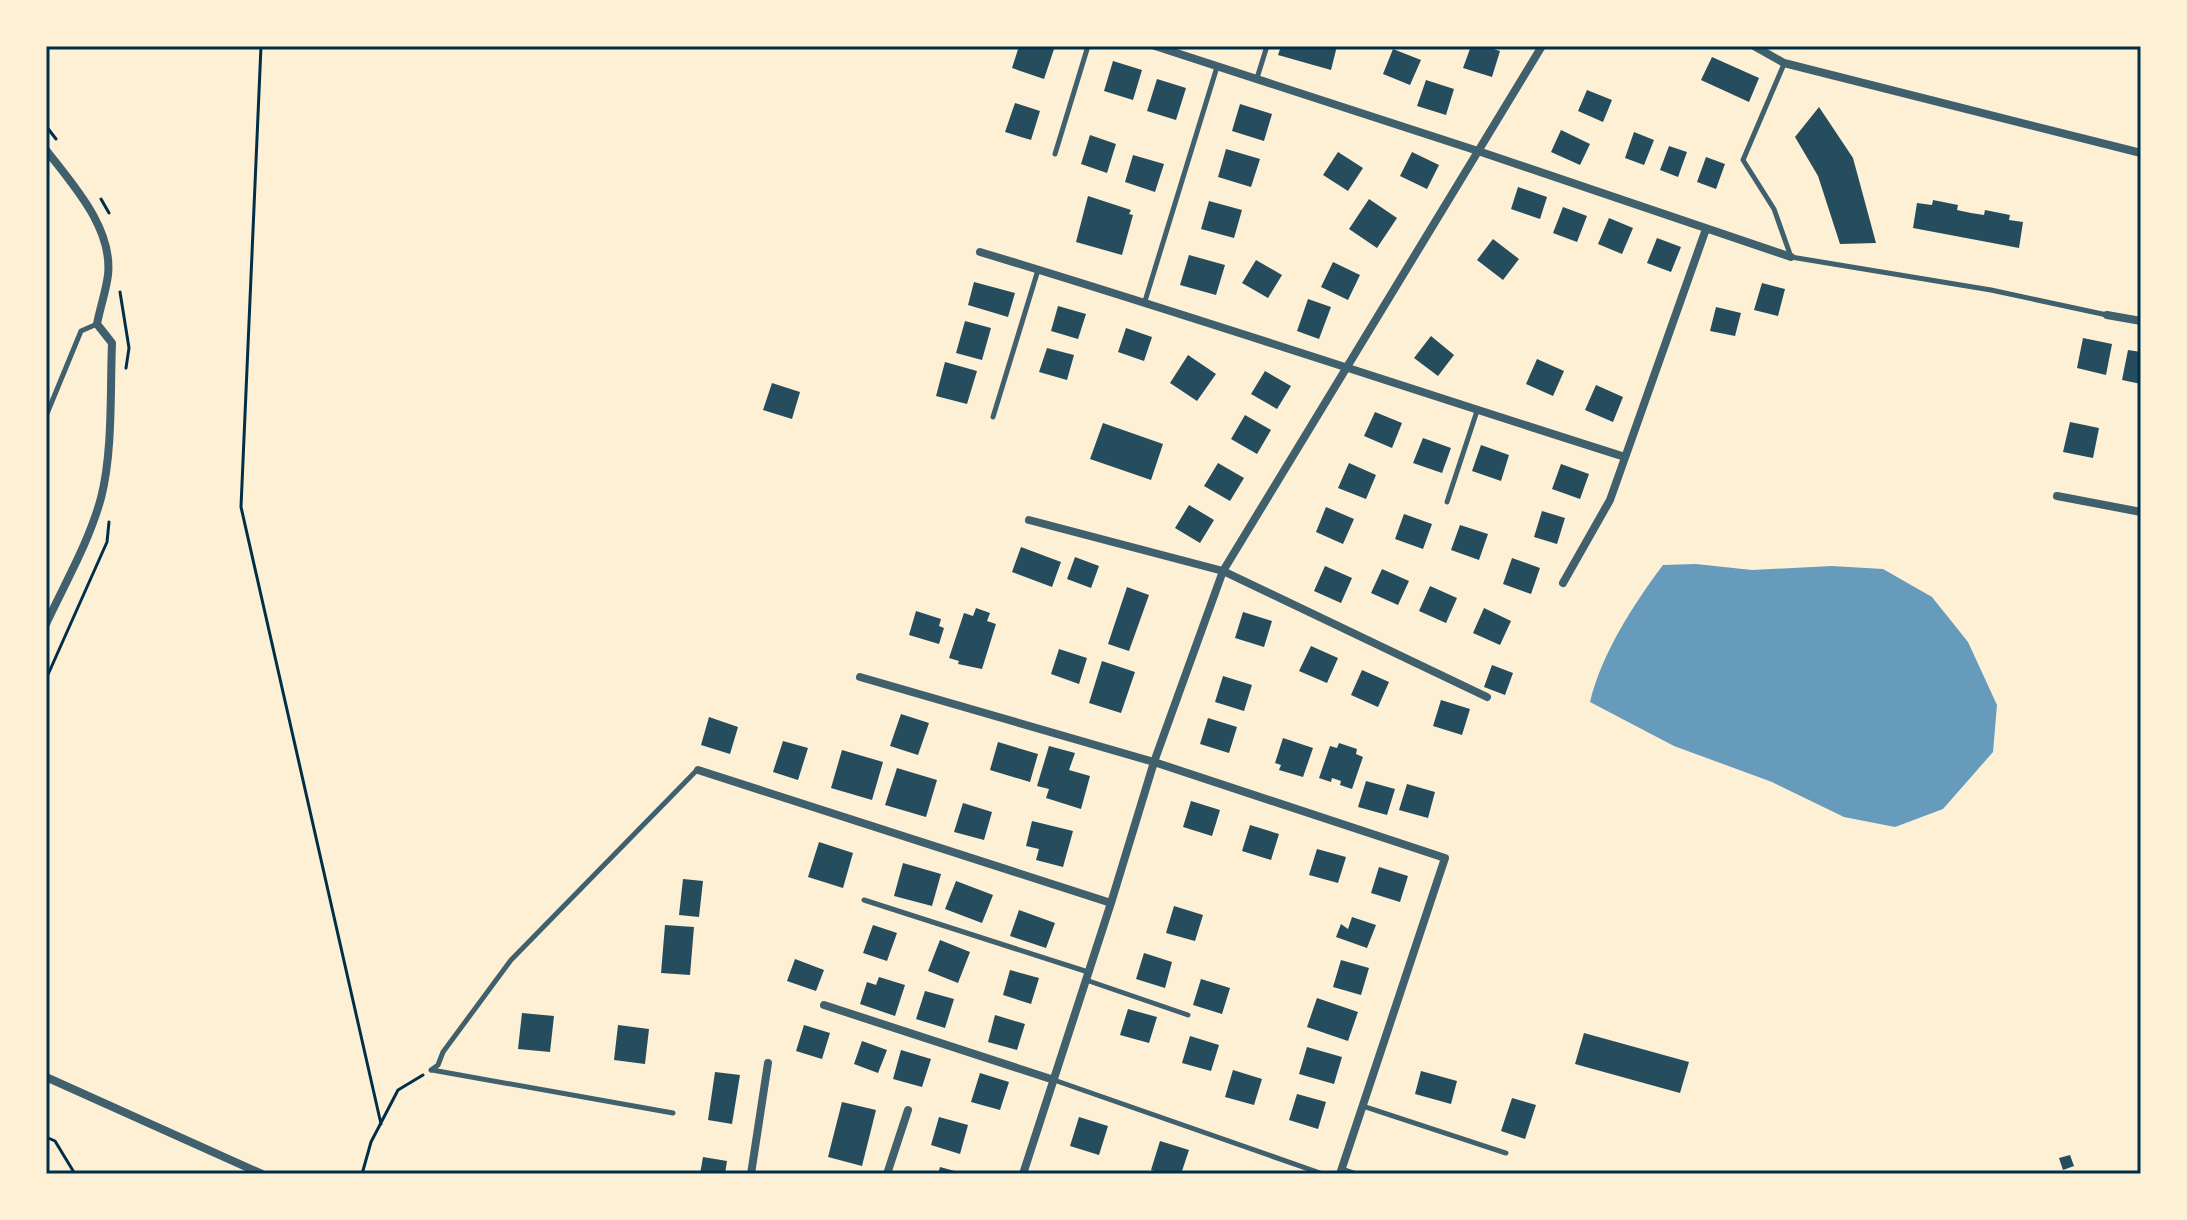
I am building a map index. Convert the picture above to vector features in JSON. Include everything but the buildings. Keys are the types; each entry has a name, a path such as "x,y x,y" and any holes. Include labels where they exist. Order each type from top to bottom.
{"street":[{"path":"1155,46 1791,257"},
{"path":"1023,1174 1154,762 1223,571 1542,46"},
{"path":"1754,46 1784,63 2141,153"},
{"path":"46,150 82,197 107,246 108,274 97,324 112,343 104,482 90,528 46,624"},
{"path":"1563,583 1610,500 1706,229"},
{"path":"980,252 1145,301 1345,369 1625,457"},
{"path":"2107,315 2141,321"},
{"path":"2057,496 2141,512"},
{"path":"1029,520 1223,571 1487,697"},
{"path":"860,677 1154,762 1445,858 1341,1172"},
{"path":"698,770 1111,903"},
{"path":"824,1005 1054,1080"},
{"path":"751,1174 768,1063"},
{"path":"46,1077 262,1174"},
{"path":"887,1174 908,1110"}],"lane":[{"path":"1055,154 1088,46"},
{"path":"1257,79 1267,46"},
{"path":"1784,63 1743,160 1774,209 1791,257 1991,290 2107,315"},
{"path":"1145,301 1217,66"},
{"path":"993,417 1038,270"},
{"path":"46,416 81,331 97,324"},
{"path":"1447,502 1477,411"},
{"path":"431,1070 438,1065 443,1052 511,960 698,770"},
{"path":"864,900 1088,976 1188,1015"},
{"path":"431,1070 673,1113"},
{"path":"1054,1080 1323,1174"},
{"path":"1363,1106 1506,1153"},
{"path":"1341,1172 1357,1174"}],"path":[{"path":"261,46 241,507 381,1124"},
{"path":"362,1174 371,1142 398,1090 431,1070"},
{"path":"46,1137 55,1141 75,1174"}],"water":[{"path":"1696,564 1752,570 1832,566 1883,569 1932,597 1968,642 1997,705 1993,752 1943,809 1895,827 1844,817 1772,782 1674,746 1590,702 1602,666 1620,630 1663,565"}]}
